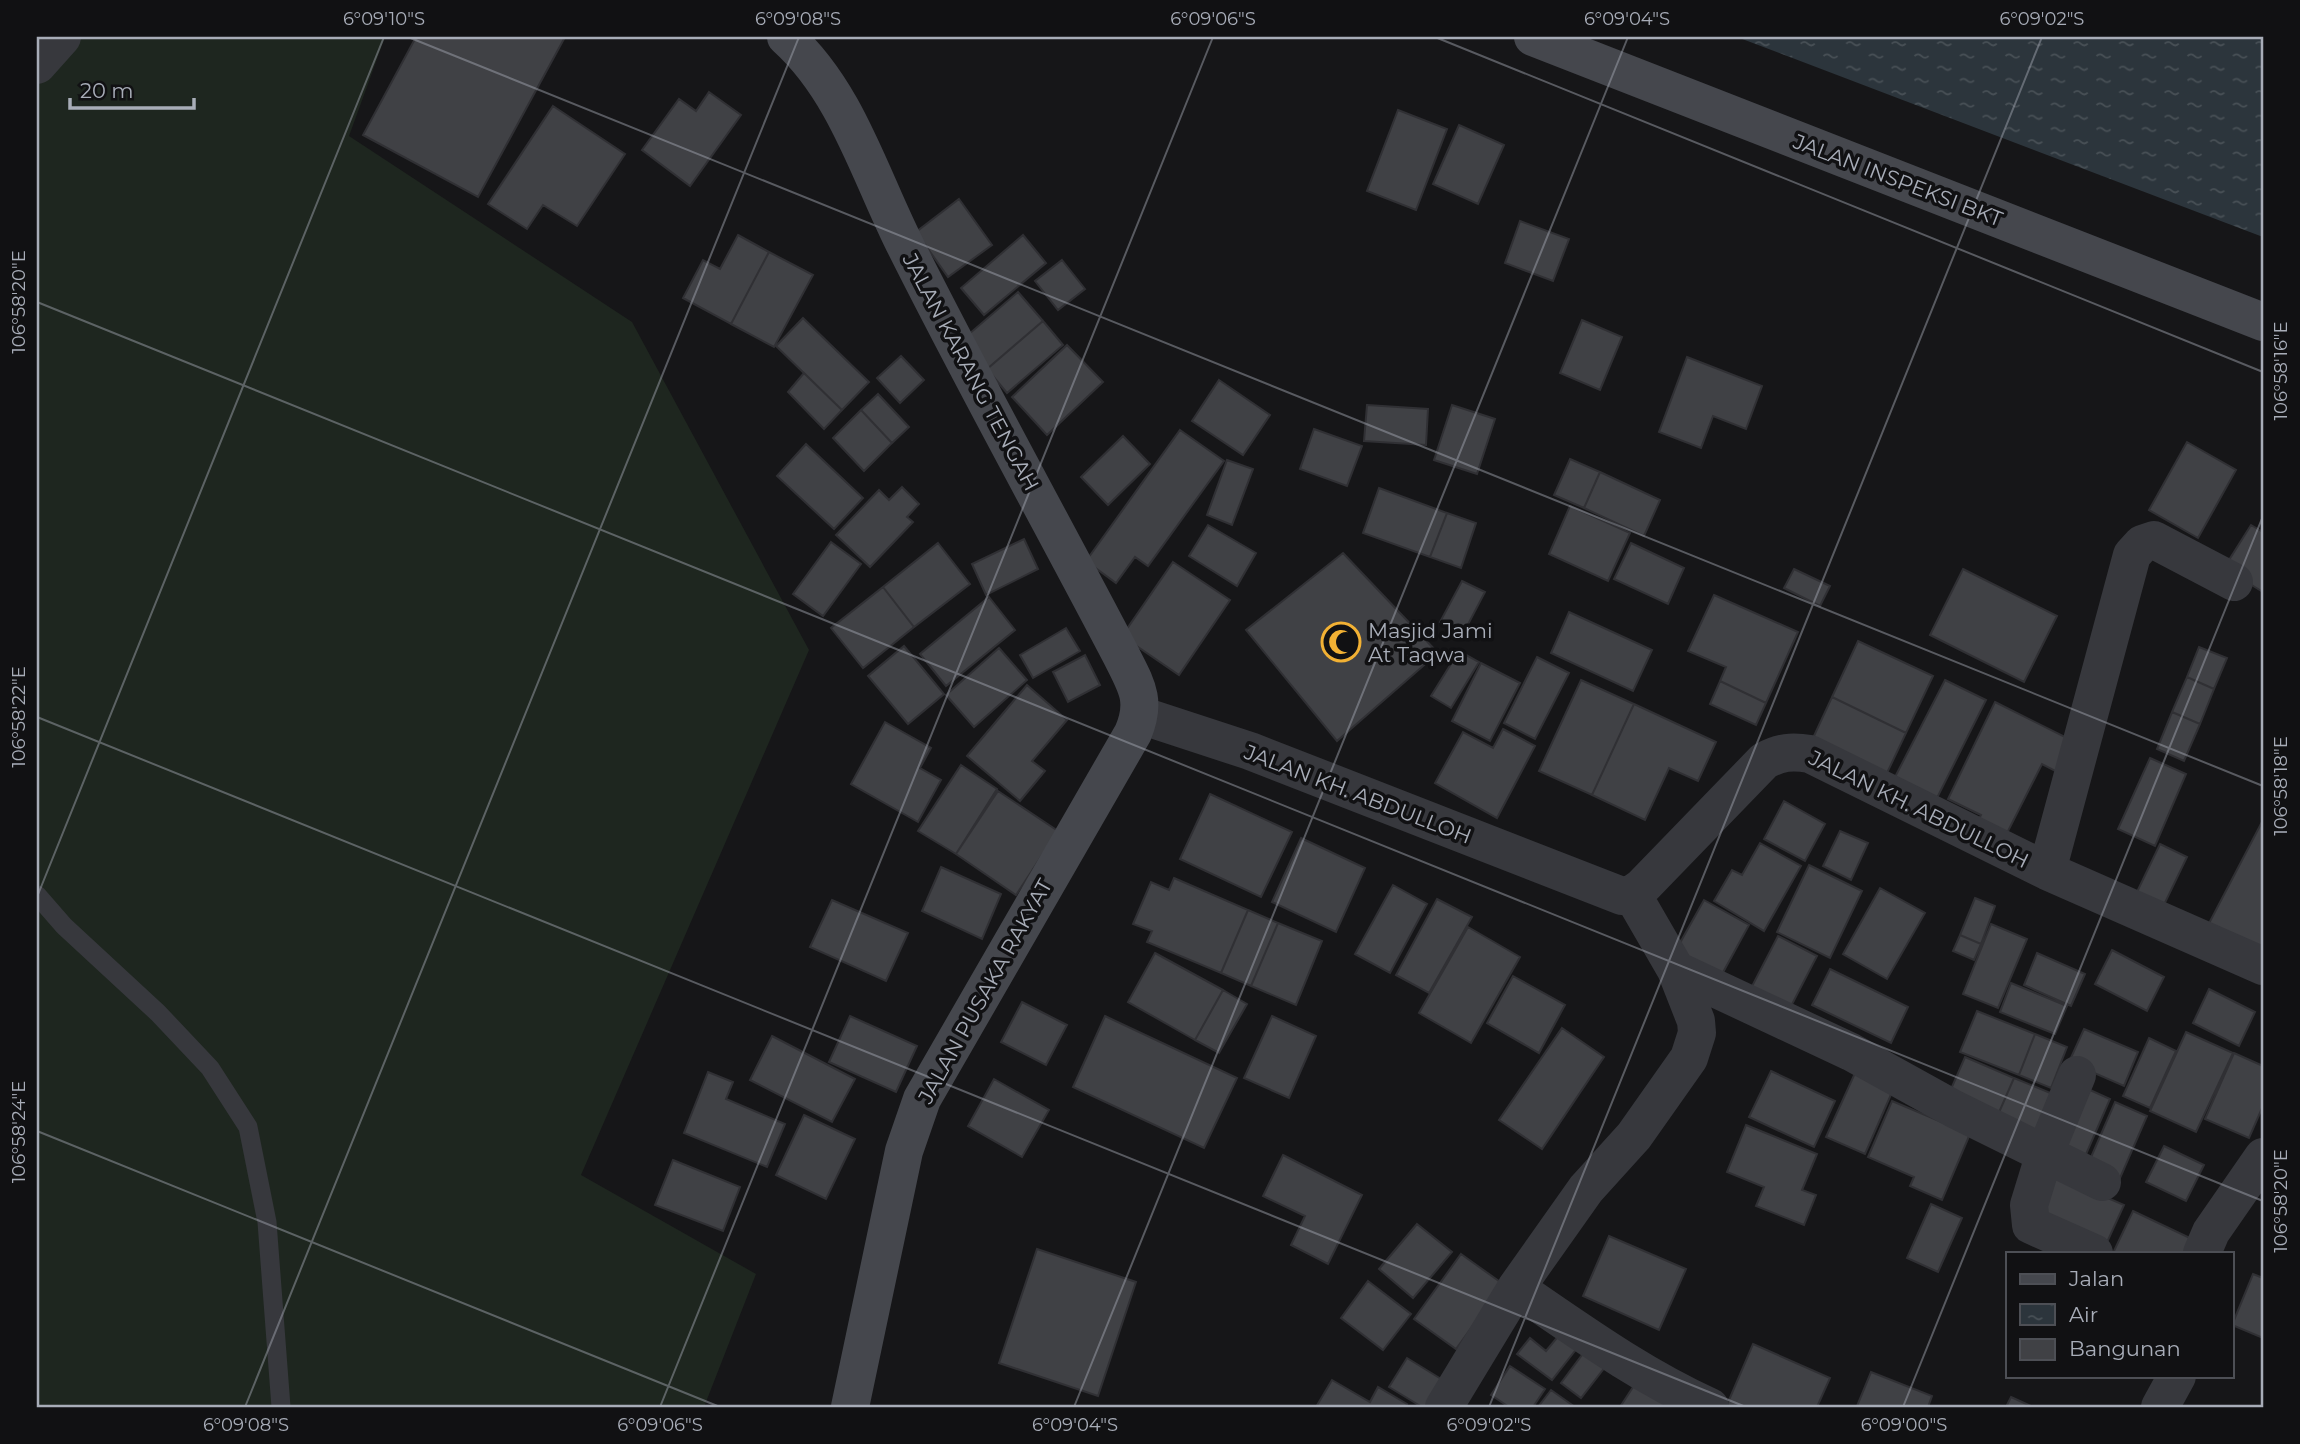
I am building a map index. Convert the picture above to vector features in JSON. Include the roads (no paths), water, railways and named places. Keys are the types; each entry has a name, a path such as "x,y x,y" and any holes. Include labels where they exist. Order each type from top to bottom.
{"street":[{"path":"37,65 62,37"},
{"name":"JALAN KARANG TENGAH","path":"786,37 820,74 841,106 905,246 1121,655 1139,698 1140,715"},
{"name":"JALAN INSPEKSI BKT","path":"1533,37 2263,321"},
{"path":"2047,871 2132,555 2142,544 2154,540 2234,582"},
{"name":"JALAN KH. ABDULLOH","path":"1140,715 1250,751 1622,896 1632,894 1764,761 1778,753 1810,754 2047,871 2263,966"},
{"name":"JALAN PUSAKA RAKYAT","path":"850,1407 904,1151 922,1099 1133,733 1140,715"},
{"path":"1444,1407 1516,1288 1586,1189 1634,1136 1689,1058 1697,1033 1696,1021 1676,970 1632,894"},
{"path":"1676,970 1851,1052 1954,1109 2102,1182"},
{"path":"2077,1075 2045,1153 2029,1205 2031,1225 2093,1252"},
{"path":"2202,1252 2227,1207 2263,1157"},
{"path":"1516,1288 1611,1354 1710,1407"},
{"path":"2160,1407 2176,1378"}],"lane":[{"path":"37,895 64,926 158,1013 210,1068 248,1127 267,1222 281,1407"}],"water":[{"path":"1737,37 2263,37 2263,237"}],"place":[{"name":"Masjid Jami At Taqwa","path":"1341,642"}]}
